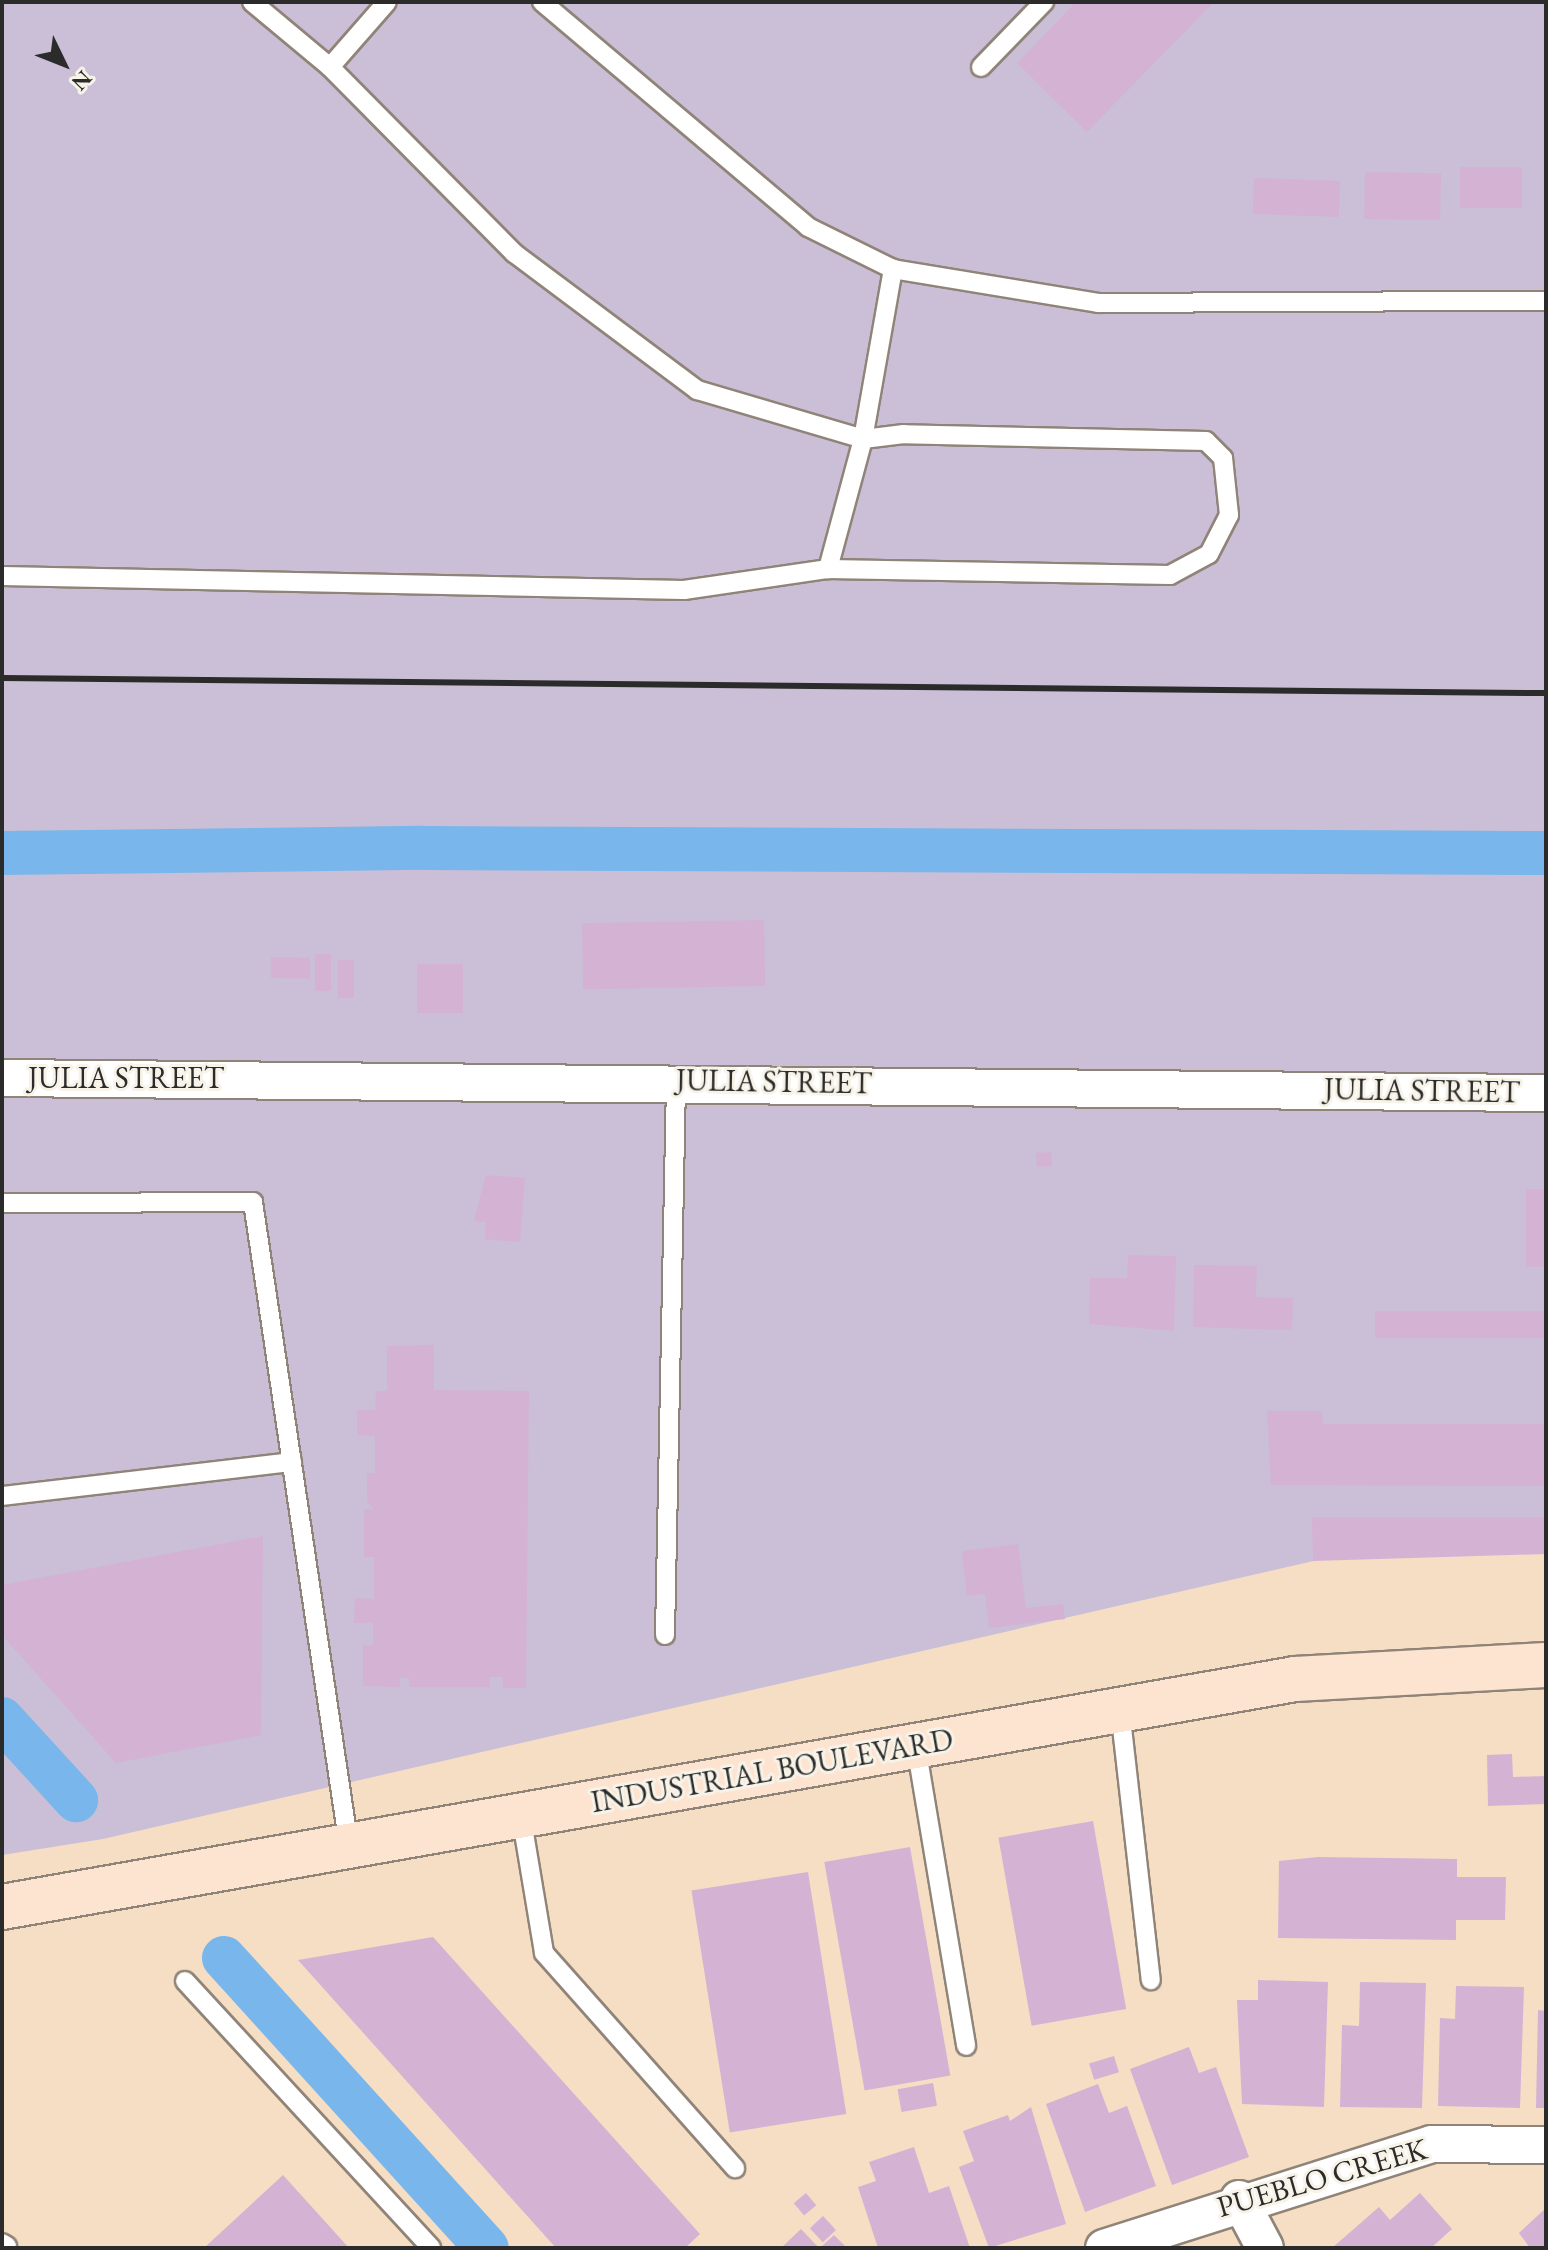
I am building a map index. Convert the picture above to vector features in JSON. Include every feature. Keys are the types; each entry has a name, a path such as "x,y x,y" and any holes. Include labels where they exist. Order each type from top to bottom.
{"main road":[{"name":"INDUSTRIAL BOULEVARD","path":"2,1907 349,1850 521,1815 1348,1672 1546,1665"}],"street":[{"name":"JULIA STREET","path":"2,1078 676,1081 1546,1093"},
{"name":"PUEBLO CREEK","path":"1104,2248 1239,2199 1432,2144 1546,2145"},
{"path":"1239,2199 1265,2248"}],"lane":[{"path":"2,576 684,590 828,569 1170,575 1209,554 1229,515 1223,458 1206,441 904,434 863,439 697,390 514,253 330,67 252,2"},
{"path":"330,67 387,2"},
{"path":"542,2 808,227 893,269 1098,303 1546,301"},
{"path":"981,67 1044,2"},
{"path":"828,569 863,439 893,269"},
{"path":"665,1635 676,1081"},
{"path":"2,1203 253,1202 349,1850"},
{"path":"2,1496 292,1462"},
{"path":"1120,1710 1151,1980"},
{"path":"916,1746 966,2046"},
{"path":"521,1815 544,1953 735,2168"},
{"path":"185,1981 431,2248"}],"shaded area":[{"path":"2,2 1546,2 1546,1550 1366,1549 103,1839 2,1855"}],"building":[{"path":"1076,2 1214,2 1087,132 1017,63"},
{"path":"1460,167 1522,167 1522,208 1460,208"},
{"path":"1365,172 1441,173 1440,220 1364,219"},
{"path":"1254,178 1340,181 1339,217 1253,214"},
{"path":"764,920 765,986 583,989 582,923"},
{"path":"315,954 331,954 331,991 315,991"},
{"path":"271,957 310,958 310,979 271,978"},
{"path":"338,960 354,960 354,998 338,998"},
{"path":"417,964 463,964 463,1013 417,1013"},
{"path":"1051,1152 1052,1166 1037,1167 1036,1153"},
{"path":"486,1175 525,1178 520,1242 485,1239 486,1222 474,1221"},
{"path":"1526,1189 1546,1189 1546,1267 1526,1267"},
{"path":"1128,1255 1176,1256 1174,1331 1089,1324 1090,1278 1127,1278"},
{"path":"1194,1265 1257,1266 1256,1297 1293,1298 1292,1330 1193,1327"},
{"path":"1375,1311 1546,1311 1546,1338 1375,1338"},
{"path":"434,1345 434,1390 529,1391 526,1688 503,1688 503,1677 490,1677 490,1687 409,1687 409,1678 400,1678 400,1687 363,1686 363,1645 373,1645 373,1623 354,1623 355,1598 374,1599 374,1557 364,1557 364,1509 374,1509 367,1502 367,1473 375,1473 375,1436 357,1435 357,1410 375,1410 376,1391 387,1391 387,1346"},
{"path":"1267,1411 1322,1411 1323,1424 1546,1424 1546,1486 1271,1485"},
{"path":"1312,1517 1546,1517 1546,1554 1313,1561"},
{"path":"263,1536 261,1735 116,1763 2,1635 2,1585"},
{"path":"1018,1544 1026,1608 1063,1604 1065,1619 989,1628 985,1594 967,1596 962,1551"},
{"path":"1512,1754 1513,1777 1546,1776 1546,1804 1488,1806 1487,1755"},
{"path":"1093,1821 1126,2009 1032,2026 998,1838"},
{"path":"910,1847 950,2075 865,2091 824,1862"},
{"path":"1318,1857 1457,1859 1457,1877 1506,1877 1505,1920 1456,1920 1456,1940 1278,1938 1279,1861"},
{"path":"808,1872 846,2114 730,2132 691,1890"},
{"path":"433,1937 700,2234 685,2248 556,2248 298,1960"},
{"path":"1258,1980 1328,1982 1324,2107 1242,2104 1237,2000 1258,2000"},
{"path":"1360,1982 1426,1983 1422,2108 1340,2107 1342,2025 1359,2026"},
{"path":"1456,1986 1524,1987 1520,2108 1438,2106 1440,2018 1455,2019"},
{"path":"1538,2010 1546,2011 1546,2108 1536,2108"},
{"path":"1189,2047 1199,2073 1216,2067 1249,2157 1172,2185 1130,2069"},
{"path":"1114,2056 1119,2072 1094,2080 1089,2064"},
{"path":"933,2083 937,2106 902,2112 898,2089"},
{"path":"1098,2084 1109,2113 1127,2106 1156,2186 1085,2212 1046,2104"},
{"path":"1031,2107 1066,2224 989,2248 959,2167 974,2161 963,2131 1008,2115 1010,2121"},
{"path":"914,2147 929,2193 949,2186 970,2248 878,2248 858,2187 876,2181 869,2162"},
{"path":"283,2175 349,2248 204,2248"},
{"path":"806,2193 816,2205 804,2216 794,2203"},
{"path":"1420,2193 1452,2229 1431,2248 1332,2248 1379,2207 1390,2220"},
{"path":"1546,2208 1546,2248 1530,2248 1519,2233"},
{"path":"823,2216 836,2230 823,2242 810,2228"},
{"path":"801,2229 819,2248 781,2248"},
{"path":"834,2235 847,2248 820,2248"}],"waterway":[{"path":"2,853 424,848 1546,853"},
{"path":"2,1719 76,1800"},
{"path":"224,1958 487,2248"}],"railway":[{"path":"2,678 1546,693"}]}
